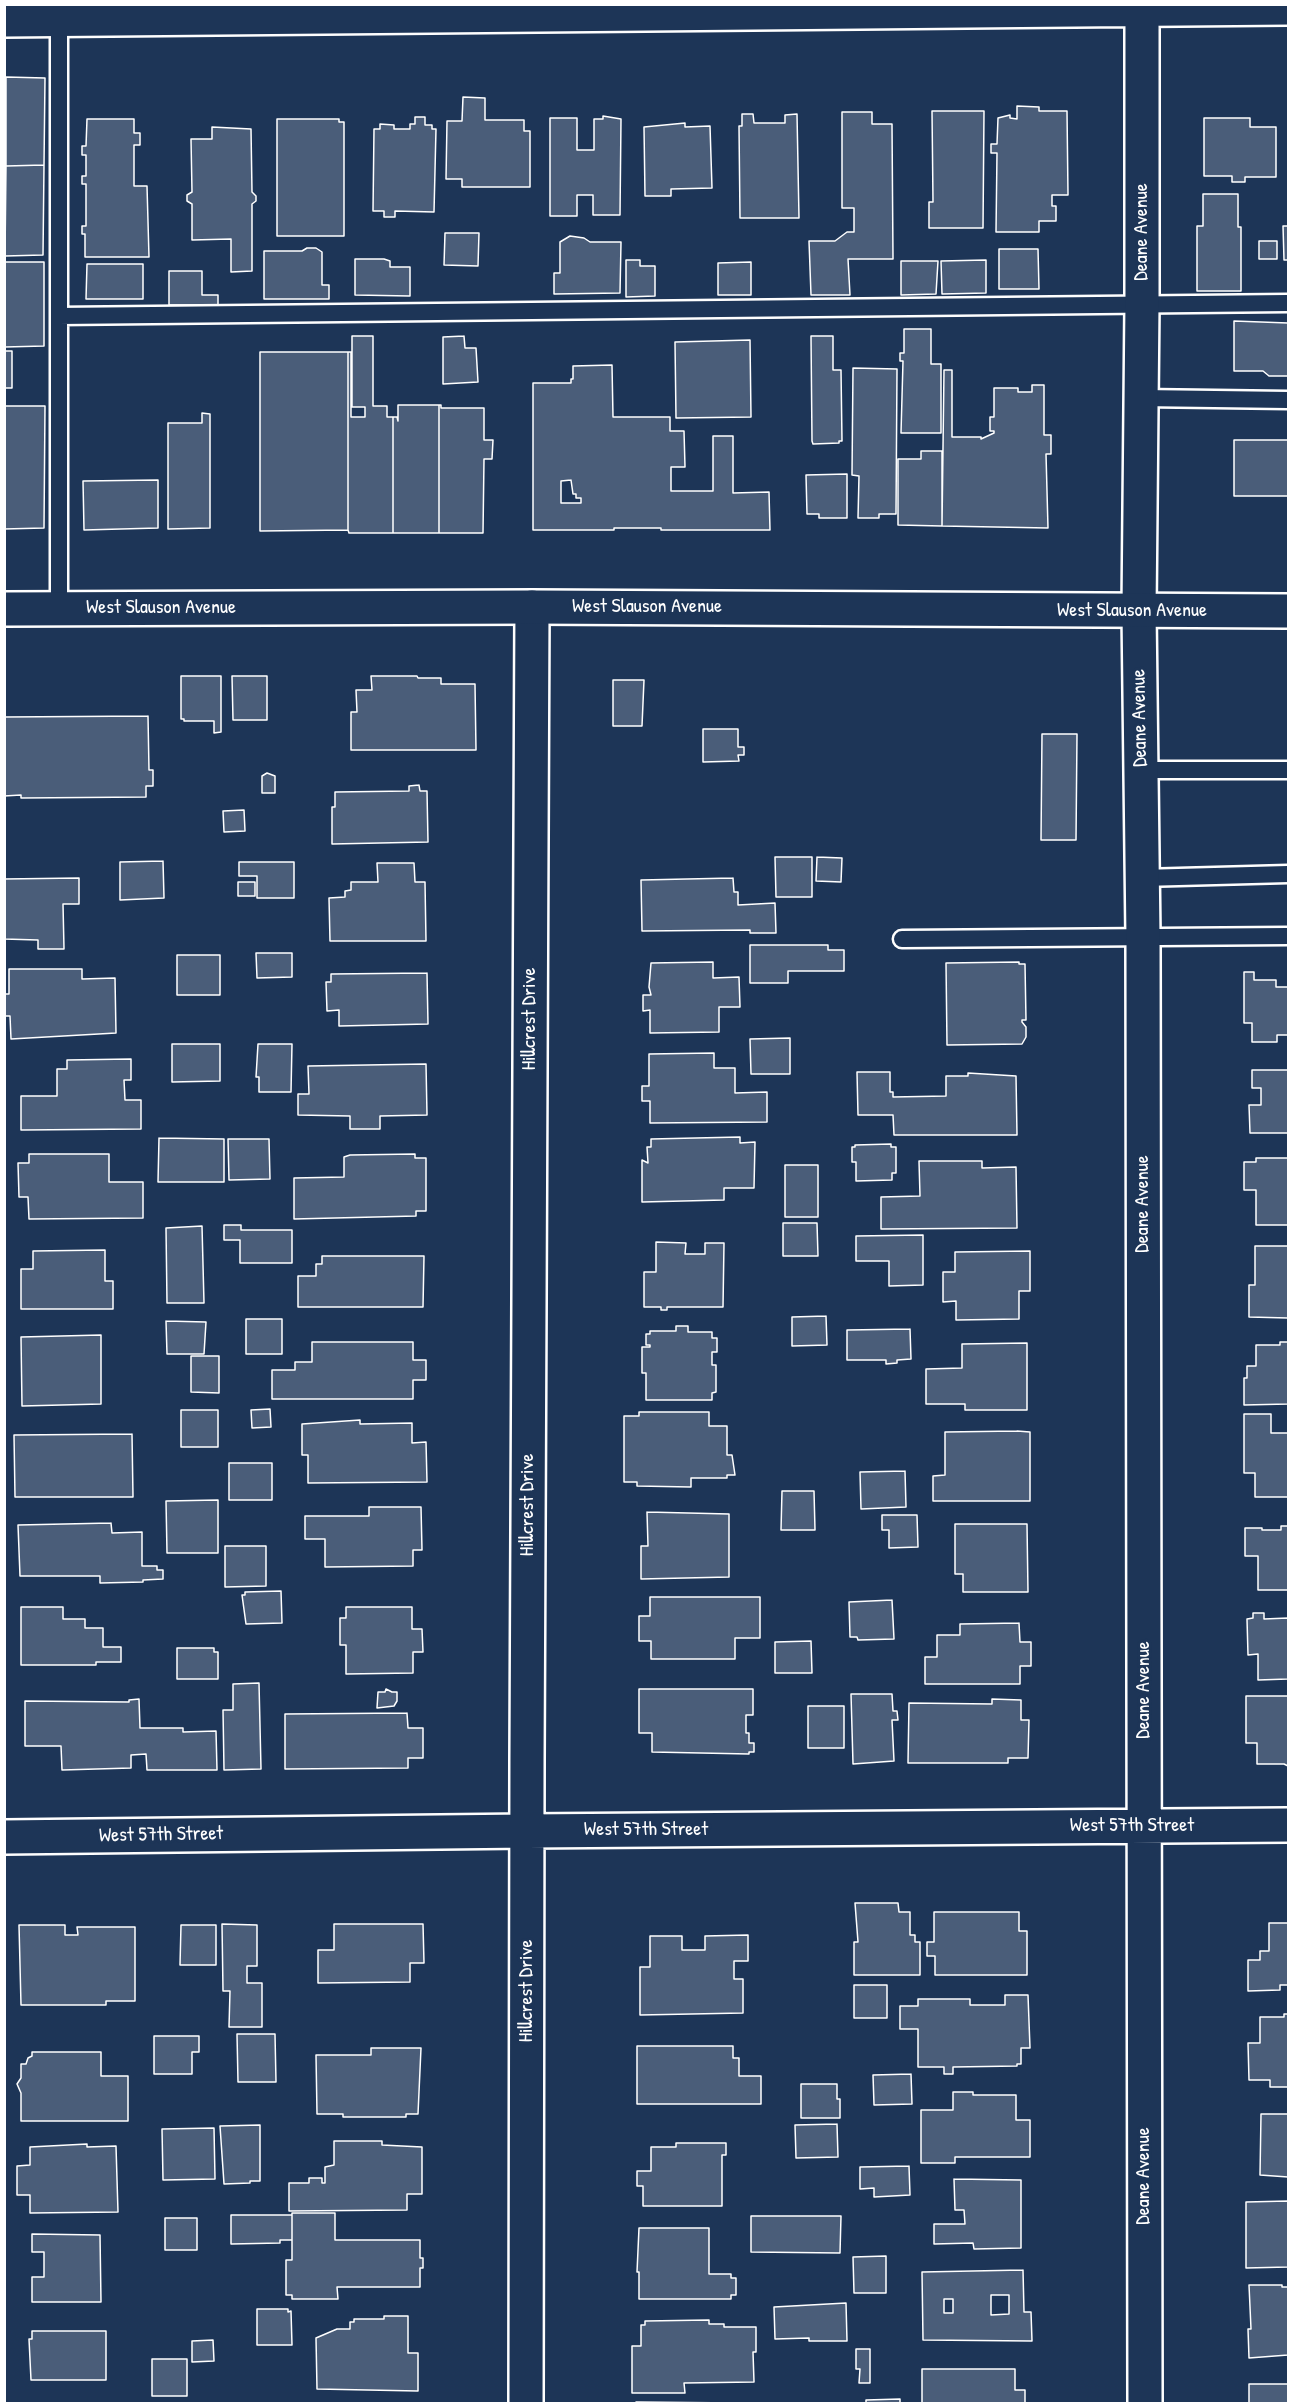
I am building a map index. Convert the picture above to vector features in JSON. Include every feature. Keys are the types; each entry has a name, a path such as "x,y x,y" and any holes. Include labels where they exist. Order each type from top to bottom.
{"street":[{"name":"Deane Avenue","path":"1142,7 1143,303 1139,611 1143,938 1145,2403"},
{"path":"4,20 59,12 1288,8"},
{"name":"West Slauson Avenue","path":"4,609 532,607 1288,611"},
{"name":"Hillcrest Drive","path":"526,2403 532,607"},
{"name":"West 57th Street","path":"4,1837 1288,1825"}],"lane":[{"path":"59,12 59,609"},
{"path":"59,316 1288,303"},
{"path":"1141,398 1288,400"},
{"path":"1140,770 1288,770"},
{"path":"1142,878 1288,874"},
{"path":"902,939 1288,936"}],"building":[{"path":"6,77 45,78 44,165 6,166"},
{"path":"463,97 485,98 485,120 524,120 524,131 530,131 530,187 462,187 462,179 446,179 447,121 462,121"},
{"path":"1017,106 1039,107 1039,111 1067,111 1068,195 1052,195 1052,206 1056,206 1056,221 1039,221 1039,232 996,232 997,153 991,153 991,144 997,144 998,118 1010,115 1010,118 1017,119"},
{"path":"932,111 984,111 983,228 929,228 929,202 933,202"},
{"path":"842,112 872,112 872,124 892,124 893,259 848,259 850,295 811,295 809,241 835,241 847,232 854,232 854,208 842,208"},
{"path":"742,114 753,114 754,123 785,123 785,115 797,114 799,218 740,218 739,126 742,126"},
{"path":"603,116 621,119 620,215 593,215 593,195 577,195 577,216 550,216 550,118 577,118 577,150 594,150 594,119 603,119"},
{"path":"415,117 425,117 425,125 432,125 432,129 436,129 434,212 395,211 395,217 384,217 384,211 373,211 374,129 380,129 380,124 394,125 394,129 410,129 410,124 415,124"},
{"path":"1204,118 1250,118 1250,127 1276,127 1276,177 1245,177 1245,182 1232,182 1232,176 1204,176"},
{"path":"87,119 134,119 134,133 140,133 140,145 134,145 134,186 147,186 149,257 85,257 85,234 82,234 82,226 86,226 86,184 82,184 82,176 86,176 86,155 82,155 82,146 86,146"},
{"path":"277,119 339,119 339,122 344,122 344,236 277,236"},
{"path":"685,123 685,127 710,126 712,188 671,189 671,196 645,196 644,127"},
{"path":"212,127 251,129 252,192 256,196 256,201 252,204 252,271 231,272 231,239 192,240 192,204 187,201 187,195 192,192 191,139 212,139"},
{"path":"44,165 43,255 5,256 6,166"},
{"path":"1203,194 1238,194 1238,227 1241,227 1241,291 1197,291 1197,226 1203,226"},
{"path":"1283,226 1288,226 1288,260 1284,260"},
{"path":"445,233 479,233 478,266 444,265"},
{"path":"570,236 584,238 590,242 621,242 620,293 554,294 554,273 560,273 560,242"},
{"path":"1259,241 1277,241 1277,259 1259,259"},
{"path":"307,248 316,248 322,252 322,285 329,285 329,299 264,299 264,251 302,251"},
{"path":"999,249 1038,249 1039,289 999,289"},
{"path":"355,259 384,259 390,261 390,267 410,267 410,296 355,295"},
{"path":"626,260 640,260 640,266 655,266 655,296 626,297"},
{"path":"986,260 986,293 942,294 941,261"},
{"path":"901,261 938,261 936,294 901,295"},
{"path":"5,262 44,262 44,346 5,347"},
{"path":"751,262 751,295 718,295 718,263"},
{"path":"87,264 143,264 143,299 86,299"},
{"path":"169,271 202,271 202,295 218,295 218,305 169,305"},
{"path":"1234,321 1288,323 1288,376 1269,376 1263,371 1234,371"},
{"path":"904,329 931,329 931,364 941,364 941,433 901,433 903,361 900,361 900,353 904,353"},
{"path":"352,336 373,336 373,406 387,406 387,417 393,417 393,533 349,533 348,530 348,352 351,352 351,417 365,417 365,407 352,407"},
{"path":"464,336 465,348 476,348 478,382 443,384 443,337"},
{"path":"811,336 833,336 833,370 841,370 842,441 839,443 813,444 812,441"},
{"path":"750,340 751,417 676,418 675,342"},
{"path":"4,351 12,351 12,388 5,388 5,406 45,406 44,528 4,529"},
{"path":"260,352 348,352 348,530 260,531"},
{"path":"612,365 613,417 670,417 670,431 684,431 685,467 671,467 671,491 713,491 713,436 733,436 733,493 769,492 770,530 614,528 614,530 533,530 533,383 571,383 573,366","holes":["571,480 573,494 576,494 576,498 581,498 581,503 561,503 561,481"]},
{"path":"853,368 897,369 896,514 879,514 879,518 858,518 859,476 852,475"},
{"path":"944,370 952,370 952,437 981,437 981,439 994,433 990,431 990,417 994,417 994,388 1018,388 1018,392 1032,392 1032,385 1044,385 1044,435 1051,435 1051,454 1046,454 1048,528 942,526"},
{"path":"398,405 439,405 439,533 393,533 393,417 397,417 398,421"},
{"path":"439,405 441,408 484,408 484,440 493,440 492,459 484,459 483,533 439,533"},
{"path":"202,413 210,414 210,528 168,529 168,423 202,423"},
{"path":"1234,440 1288,440 1288,496 1234,496"},
{"path":"921,451 942,451 942,526 898,525 898,459 921,459"},
{"path":"847,474 847,518 819,518 819,514 807,514 806,475"},
{"path":"158,480 158,528 84,530 83,481"},
{"path":"181,676 221,676 221,732 214,733 214,721 184,721 181,719"},
{"path":"232,676 267,676 267,720 233,720"},
{"path":"371,676 417,676 418,678 441,678 441,684 475,684 476,750 351,750 351,712 357,712 356,690 372,690"},
{"path":"613,680 644,680 642,726 613,726"},
{"path":"148,716 149,770 153,770 153,786 146,786 146,797 21,798 21,795 4,796 4,717"},
{"path":"703,729 738,729 738,747 744,747 744,755 738,755 739,761 703,762"},
{"path":"1042,734 1077,734 1076,840 1041,840"},
{"path":"267,773 275,776 275,793 262,793 262,776"},
{"path":"419,785 420,791 427,791 428,842 332,844 332,807 335,807 335,792 409,791 409,786"},
{"path":"244,810 245,831 224,832 223,811"},
{"path":"775,857 812,857 812,897 776,897"},
{"path":"817,857 842,858 841,882 816,881"},
{"path":"163,861 164,898 120,900 120,862"},
{"path":"239,862 294,862 294,898 257,898 257,876 239,876"},
{"path":"377,863 414,863 415,882 425,882 426,941 330,941 329,898 345,897 345,891 351,890 351,882 378,882"},
{"path":"79,878 79,904 63,904 64,949 38,949 38,940 4,939 4,879"},
{"path":"733,878 734,892 738,892 738,905 775,903 776,933 750,933 750,930 642,931 641,880"},
{"path":"238,882 255,882 255,896 238,896"},
{"path":"750,945 828,945 828,950 844,950 844,971 788,971 788,983 750,983"},
{"path":"256,953 292,953 292,977 257,978"},
{"path":"177,955 220,955 220,995 177,995"},
{"path":"713,962 713,978 739,977 740,1007 719,1007 719,1032 650,1033 650,1010 643,1011 643,995 651,995 649,987 651,963"},
{"path":"1019,962 1019,964 1025,964 1026,1020 1022,1022 1026,1027 1026,1037 1022,1044 947,1045 946,963"},
{"path":"9,969 82,969 82,979 115,978 116,1033 11,1039 10,1016 4,1016 4,994 9,994"},
{"path":"1244,972 1254,972 1254,980 1276,980 1276,987 1288,987 1288,1035 1277,1035 1277,1042 1252,1042 1252,1023 1244,1023"},
{"path":"427,973 428,1024 339,1026 339,1010 327,1011 326,982 331,982 331,974"},
{"path":"790,1038 790,1074 751,1074 750,1039"},
{"path":"172,1044 220,1044 220,1081 172,1082"},
{"path":"258,1044 292,1044 291,1092 259,1092 259,1077 256,1077"},
{"path":"714,1053 714,1068 735,1068 735,1093 767,1092 767,1122 650,1123 650,1101 642,1101 642,1086 649,1086 649,1054"},
{"path":"131,1059 131,1080 124,1080 125,1100 141,1100 141,1129 21,1130 21,1096 57,1096 57,1069 67,1069 67,1060"},
{"path":"426,1064 427,1115 380,1116 380,1129 350,1129 350,1116 298,1115 298,1094 309,1094 308,1066"},
{"path":"1252,1070 1288,1070 1288,1133 1250,1133 1249,1105 1261,1105 1261,1088 1252,1088"},
{"path":"857,1072 890,1072 890,1092 893,1092 893,1097 946,1096 946,1076 968,1076 968,1073 1016,1076 1017,1135 894,1135 893,1115 858,1115"},
{"path":"740,1137 740,1143 755,1142 754,1188 724,1188 724,1200 642,1202 642,1160 648,1163 647,1147 651,1147 651,1139"},
{"path":"159,1138 224,1139 224,1182 158,1182"},
{"path":"228,1139 269,1139 270,1179 229,1180"},
{"path":"891,1144 891,1147 896,1147 896,1173 892,1173 892,1180 856,1181 856,1162 852,1162 852,1147"},
{"path":"29,1154 109,1154 109,1182 143,1182 143,1218 29,1219 28,1197 19,1197 18,1163 29,1163"},
{"path":"415,1154 415,1158 426,1158 426,1211 416,1211 416,1216 294,1219 294,1178 344,1177 344,1157 350,1155"},
{"path":"1256,1158 1288,1158 1288,1225 1256,1225 1256,1190 1244,1190 1244,1162 1256,1162"},
{"path":"919,1161 982,1161 982,1168 1016,1167 1017,1228 881,1229 881,1197 920,1196"},
{"path":"785,1165 818,1165 818,1217 785,1217"},
{"path":"783,1223 817,1223 818,1256 783,1256"},
{"path":"224,1225 241,1225 241,1230 292,1230 292,1263 240,1263 240,1240 224,1240"},
{"path":"202,1226 204,1303 167,1303 166,1228"},
{"path":"923,1235 923,1285 889,1286 889,1261 856,1261 856,1236"},
{"path":"656,1242 686,1243 685,1254 705,1254 705,1243 724,1243 723,1307 667,1307 667,1310 661,1310 661,1307 644,1307 644,1272 656,1272"},
{"path":"1255,1246 1288,1246 1288,1318 1249,1317 1249,1285 1255,1285"},
{"path":"105,1250 105,1281 113,1281 113,1309 21,1309 21,1269 33,1269 33,1251"},
{"path":"1030,1251 1030,1291 1019,1291 1019,1319 956,1320 956,1301 943,1302 943,1272 955,1272 955,1252"},
{"path":"322,1256 424,1256 423,1307 298,1307 298,1276 316,1276 316,1264 322,1264"},
{"path":"826,1316 827,1345 792,1346 792,1317"},
{"path":"246,1319 282,1319 282,1354 246,1354"},
{"path":"166,1321 206,1322 204,1354 167,1354"},
{"path":"676,1326 688,1326 688,1332 712,1332 712,1338 717,1338 717,1352 712,1352 712,1365 716,1365 716,1392 712,1393 712,1400 646,1400 646,1373 642,1373 642,1347 650,1347 650,1345 646,1345 646,1334 650,1334 650,1331 676,1331"},
{"path":"910,1329 911,1359 886,1364 886,1360 847,1360 847,1330"},
{"path":"101,1335 101,1404 22,1406 21,1337"},
{"path":"312,1342 413,1342 413,1360 426,1360 426,1380 413,1380 413,1399 272,1399 272,1370 295,1370 295,1362 312,1362"},
{"path":"1280,1342 1288,1342 1288,1404 1244,1405 1244,1378 1247,1378 1247,1366 1256,1366 1256,1345 1280,1345"},
{"path":"1027,1343 1027,1410 965,1410 965,1404 926,1404 926,1369 962,1368 962,1344"},
{"path":"191,1356 219,1356 219,1393 191,1392"},
{"path":"270,1409 271,1427 252,1428 251,1410"},
{"path":"181,1410 218,1410 218,1447 181,1447"},
{"path":"639,1412 709,1412 709,1426 727,1426 727,1455 732,1455 735,1475 727,1475 727,1478 691,1478 691,1487 637,1486 637,1482 624,1482 624,1416 639,1416"},
{"path":"1244,1414 1271,1414 1271,1433 1288,1433 1288,1497 1255,1497 1255,1473 1244,1473"},
{"path":"360,1420 360,1424 412,1423 412,1443 426,1442 427,1482 308,1483 308,1455 302,1455 302,1424"},
{"path":"945,1432 1030,1432 1030,1501 933,1501 933,1476 945,1475"},
{"path":"132,1434 133,1497 15,1497 14,1435"},
{"path":"229,1463 272,1463 272,1500 229,1500"},
{"path":"905,1471 906,1507 861,1509 860,1472"},
{"path":"782,1491 814,1491 815,1530 781,1530"},
{"path":"218,1500 218,1553 167,1553 166,1501"},
{"path":"369,1507 421,1507 422,1550 413,1550 413,1566 325,1567 325,1539 305,1539 305,1516 369,1516"},
{"path":"647,1512 729,1514 729,1577 641,1579 641,1546 648,1546"},
{"path":"882,1515 917,1515 918,1547 889,1548 889,1530 882,1530"},
{"path":"111,1523 112,1533 142,1532 142,1566 157,1566 157,1570 163,1570 163,1579 100,1583 100,1576 20,1576 18,1525"},
{"path":"955,1524 1027,1524 1028,1592 963,1592 963,1574 955,1574"},
{"path":"1281,1526 1288,1526 1288,1590 1258,1590 1258,1556 1245,1556 1245,1528 1281,1530"},
{"path":"225,1546 266,1546 266,1586 225,1587"},
{"path":"281,1591 282,1623 246,1624 242,1595 245,1595 245,1592"},
{"path":"650,1597 760,1597 760,1638 735,1638 735,1659 651,1659 651,1641 639,1641 639,1616 650,1616"},
{"path":"892,1600 894,1639 858,1640 857,1637 850,1637 849,1602"},
{"path":"21,1607 63,1607 63,1619 85,1619 85,1628 103,1628 103,1647 121,1647 121,1662 96,1662 96,1665 21,1665"},
{"path":"346,1607 412,1607 412,1629 422,1629 423,1652 413,1652 413,1673 346,1674 346,1645 340,1645 340,1618 346,1618"},
{"path":"1253,1613 1264,1613 1264,1619 1288,1618 1288,1679 1258,1680 1258,1654 1248,1655 1247,1619 1253,1618"},
{"path":"1019,1623 1020,1642 1031,1642 1031,1666 1020,1666 1020,1684 925,1684 925,1657 937,1657 937,1635 960,1635 960,1624"},
{"path":"811,1641 812,1673 775,1673 775,1642"},
{"path":"177,1648 214,1648 214,1652 218,1652 218,1679 177,1679"},
{"path":"259,1683 261,1769 224,1770 223,1710 233,1710 233,1684"},
{"path":"386,1689 397,1692 397,1701 394,1706 377,1708 378,1692 385,1692"},
{"path":"639,1689 753,1689 753,1715 746,1715 746,1733 749,1733 749,1743 754,1743 754,1752 749,1752 749,1754 652,1752 652,1733 639,1733"},
{"path":"851,1694 892,1694 893,1711 897,1711 898,1720 892,1720 894,1761 853,1764"},
{"path":"1246,1696 1288,1696 1288,1766 1257,1764 1257,1743 1246,1743"},
{"path":"139,1699 140,1728 183,1728 183,1732 216,1731 217,1770 147,1770 146,1754 131,1755 131,1768 62,1770 61,1746 25,1746 25,1701 129,1702 129,1700"},
{"path":"992,1699 1021,1700 1021,1720 1029,1720 1028,1758 1008,1758 1008,1763 908,1763 909,1703 992,1704"},
{"path":"808,1706 844,1706 844,1748 808,1748"},
{"path":"407,1713 408,1728 423,1728 423,1758 408,1758 408,1768 285,1769 285,1714"},
{"path":"855,1903 898,1903 899,1912 910,1912 910,1935 915,1935 915,1942 920,1942 920,1975 854,1975 854,1942 858,1942"},
{"path":"934,1912 1019,1912 1019,1931 1027,1931 1027,1975 935,1975 935,1956 927,1956 927,1942 934,1942"},
{"path":"1269,1923 1288,1923 1288,1985 1280,1985 1280,1990 1248,1991 1248,1960 1260,1960 1260,1951 1269,1951"},
{"path":"222,1924 257,1925 257,1966 247,1966 247,1983 262,1983 262,2027 229,2027 230,1991 223,1991"},
{"path":"334,1924 423,1924 424,1963 410,1963 410,1982 318,1983 318,1950 334,1950"},
{"path":"19,1925 65,1925 65,1935 78,1935 77,1927 135,1927 135,2001 106,2001 106,2005 21,2005"},
{"path":"181,1925 216,1925 216,1965 180,1965"},
{"path":"748,1935 748,1961 734,1961 734,1979 743,1979 743,2013 640,2015 640,1967 650,1967 650,1936 682,1936 682,1950 705,1950 705,1936"},
{"path":"854,1985 887,1985 887,2018 854,2018"},
{"path":"1005,1995 1028,1995 1030,2048 1021,2048 1021,2064 1017,2066 953,2067 953,2074 944,2074 944,2067 918,2067 918,2029 900,2029 900,2006 918,2006 918,1999 970,1999 970,2005 1005,2005"},
{"path":"1284,2014 1288,2014 1288,2087 1270,2087 1270,2080 1249,2080 1248,2043 1260,2043 1260,2017 1284,2017"},
{"path":"237,2034 275,2034 276,2082 238,2082"},
{"path":"154,2036 199,2036 199,2052 192,2052 192,2074 154,2074"},
{"path":"637,2046 733,2046 733,2058 739,2058 739,2076 761,2076 761,2104 637,2104"},
{"path":"371,2048 421,2048 418,2114 406,2114 406,2117 343,2117 343,2114 317,2114 316,2055 371,2055"},
{"path":"32,2052 101,2052 101,2076 128,2076 128,2121 21,2121 21,2093 17,2084 21,2078 21,2064 26,2064"},
{"path":"911,2074 912,2104 874,2105 873,2075"},
{"path":"801,2084 837,2084 840,2118 801,2118"},
{"path":"953,2092 973,2092 973,2095 1016,2095 1016,2120 1030,2120 1030,2157 955,2157 955,2163 921,2163 921,2110 953,2110"},
{"path":"1261,2114 1288,2114 1288,2177 1260,2175"},
{"path":"837,2124 838,2157 796,2158 795,2125"},
{"path":"260,2125 260,2181 224,2184 220,2126"},
{"path":"214,2128 215,2179 163,2180 162,2129"},
{"path":"334,2141 382,2141 382,2145 422,2147 422,2194 407,2194 407,2210 289,2211 289,2183 309,2183 309,2178 322,2178 322,2183 325,2183 325,2167 334,2165"},
{"path":"676,2143 726,2143 726,2155 722,2155 722,2206 643,2206 643,2186 637,2186 637,2171 651,2171 651,2147 676,2147"},
{"path":"87,2144 87,2147 116,2146 118,2212 30,2213 30,2195 17,2195 17,2166 30,2165 30,2147"},
{"path":"909,2166 910,2195 874,2197 874,2188 860,2189 860,2167"},
{"path":"954,2179 1021,2180 1021,2248 974,2249 973,2243 934,2244 934,2224 965,2224 964,2210 955,2210"},
{"path":"1288,2201 1288,2267 1246,2268 1246,2202"},
{"path":"292,2213 335,2213 335,2240 420,2240 420,2258 423,2258 423,2268 420,2268 420,2287 337,2287 338,2299 292,2299 292,2295 286,2295 286,2260 292,2260"},
{"path":"231,2215 292,2215 292,2240 280,2240 280,2243 231,2244"},
{"path":"751,2216 841,2216 840,2253 751,2252"},
{"path":"165,2218 197,2218 197,2250 165,2250"},
{"path":"639,2228 709,2228 709,2274 731,2274 731,2278 736,2278 736,2295 731,2295 731,2299 639,2299 639,2272 637,2272"},
{"path":"32,2234 100,2235 101,2302 32,2302 32,2277 44,2277 44,2252 32,2252"},
{"path":"886,2256 886,2293 854,2293 853,2257"},
{"path":"1023,2270 1024,2312 1031,2312 1032,2341 923,2340 922,2272","holes":["991,2295 1009,2295 1009,2314 991,2315","944,2299 953,2299 953,2313 944,2313"]},
{"path":"1249,2285 1288,2287 1288,2355 1249,2358 1248,2329 1251,2329"},
{"path":"846,2303 847,2341 809,2341 809,2338 775,2339 774,2307"},
{"path":"257,2309 288,2309 288,2312 291,2311 292,2345 257,2345"},
{"path":"384,2316 408,2316 408,2353 418,2353 418,2391 317,2389 316,2338 337,2329 350,2329 350,2322 354,2322 354,2319 384,2319"},
{"path":"709,2320 709,2324 724,2324 724,2327 756,2327 756,2352 753,2352 754,2382 684,2383 685,2393 632,2393 632,2346 641,2346 641,2325 645,2325 645,2321"},
{"path":"32,2331 106,2331 106,2380 31,2380 29,2339 32,2339"},
{"path":"213,2340 214,2361 192,2362 192,2341"},
{"path":"856,2349 870,2349 870,2383 859,2383 860,2369 856,2369"},
{"path":"152,2359 187,2359 187,2396 152,2396"},
{"path":"922,2369 1015,2369 1015,2390 1025,2390 1025,2404 922,2404"},
{"path":"1249,2384 1288,2384 1288,2404 1249,2404"},
{"path":"900,2399 900,2404 866,2404 866,2400"},
{"path":"636,2402 738,2403 636,2404"}]}
